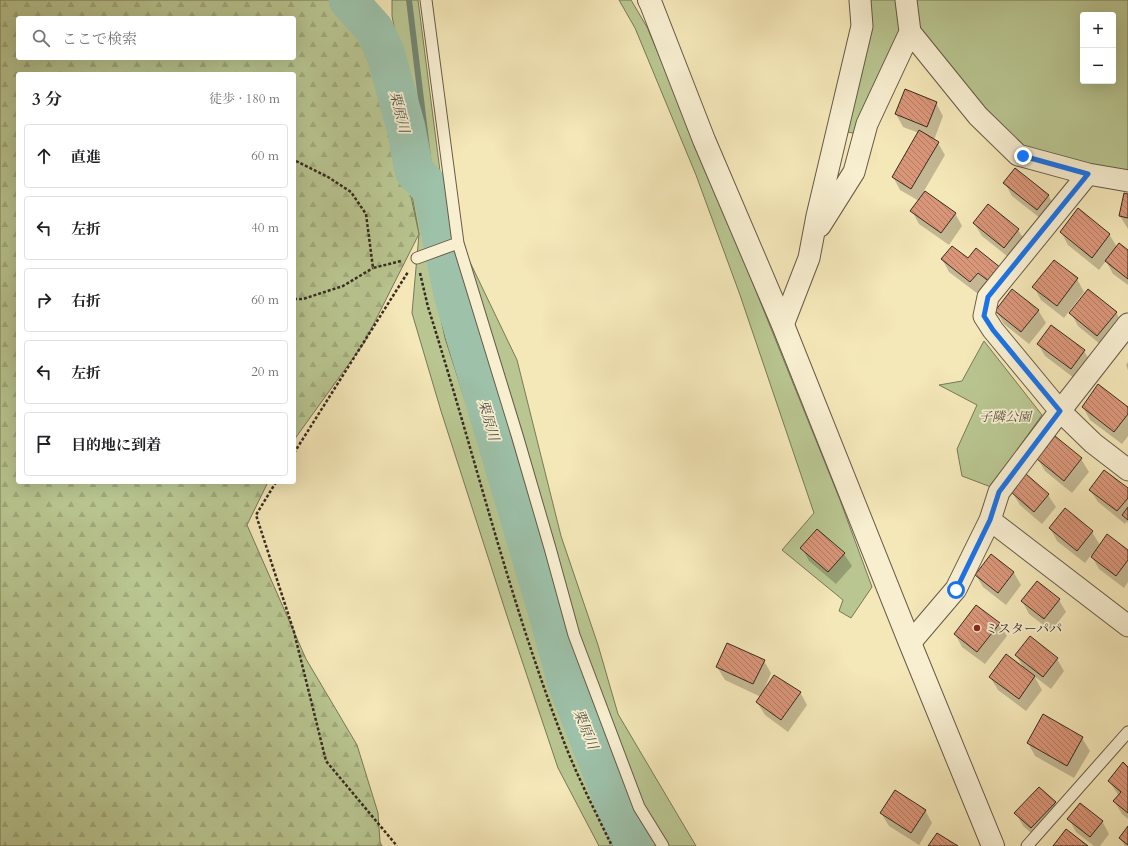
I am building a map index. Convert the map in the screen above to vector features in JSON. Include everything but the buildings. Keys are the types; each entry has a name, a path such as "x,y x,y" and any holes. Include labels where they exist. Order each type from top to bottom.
{"street":[{"path":"649,0 704,140 783,325 993,846"},
{"path":"783,325 809,258 817,216 862,26 860,0"},
{"path":"906,0 910,32 978,116 1018,155 1088,174 1128,181"},
{"path":"813,238 854,172 867,124 910,32"},
{"path":"1088,174 988,297 984,316 993,330 1060,411 1092,443 1128,470"},
{"path":"910,643 956,590 990,520 999,492 1128,324"},
{"path":"990,520 1128,626"}],"lane":[{"path":"426,0 455,244 517,435 574,635 639,807 663,846"},
{"path":"421,256 455,244"},
{"path":"1027,846 1128,732"}],"path":[{"path":"296,161 328,177 351,192 366,214 373,268"},
{"path":"296,299 304,300 343,286 373,268 421,256"},
{"path":"296,450 421,256"},
{"path":"421,256 428,307 526,633 561,734 592,805 612,846"},
{"path":"275,484 256,515 294,632 326,761 397,846"}],"green space":[{"path":"0,0 339,0 350,11 367,33 382,90 398,136 419,234 364,343 296,437 296,72 16,72 16,484 267,484 247,525 306,659 357,745 378,813 380,842 382,846 0,846"},
{"path":"392,0 418,0 445,210 517,360 561,536 598,645 618,714 696,846 599,846 558,768 441,411 412,313 419,234 400,128 402,68 392,16"},
{"path":"619,0 631,0 647,27 702,157 840,500 872,587 851,618 839,611 843,600 782,550 814,513 740,295 696,175 635,28"},
{"path":"868,0 899,0 905,28 858,134 842,131"},
{"path":"906,0 1128,0 1128,181 1023,157 910,32"},
{"path":"446,244 499,404 566,643 611,774 607,801 583,765 445,338 431,272"},
{"name":"子隣公園","path":"984,341 1042,415 991,487 962,476 957,449 977,405 939,385 962,381"}],"waterway":[{"name":"栗原川","path":"348,0 374,29 385,52 406,128 414,171 432,190 453,294 567,683 616,808 633,846"},
{"path":"409,0 432,190"}],"place":[{"name":"ミスターパパ","path":"977,628"}],"route":[{"path":"956,590 990,520 999,492 1060,411 993,330 984,316 988,297 1088,174 1023,156"}]}
